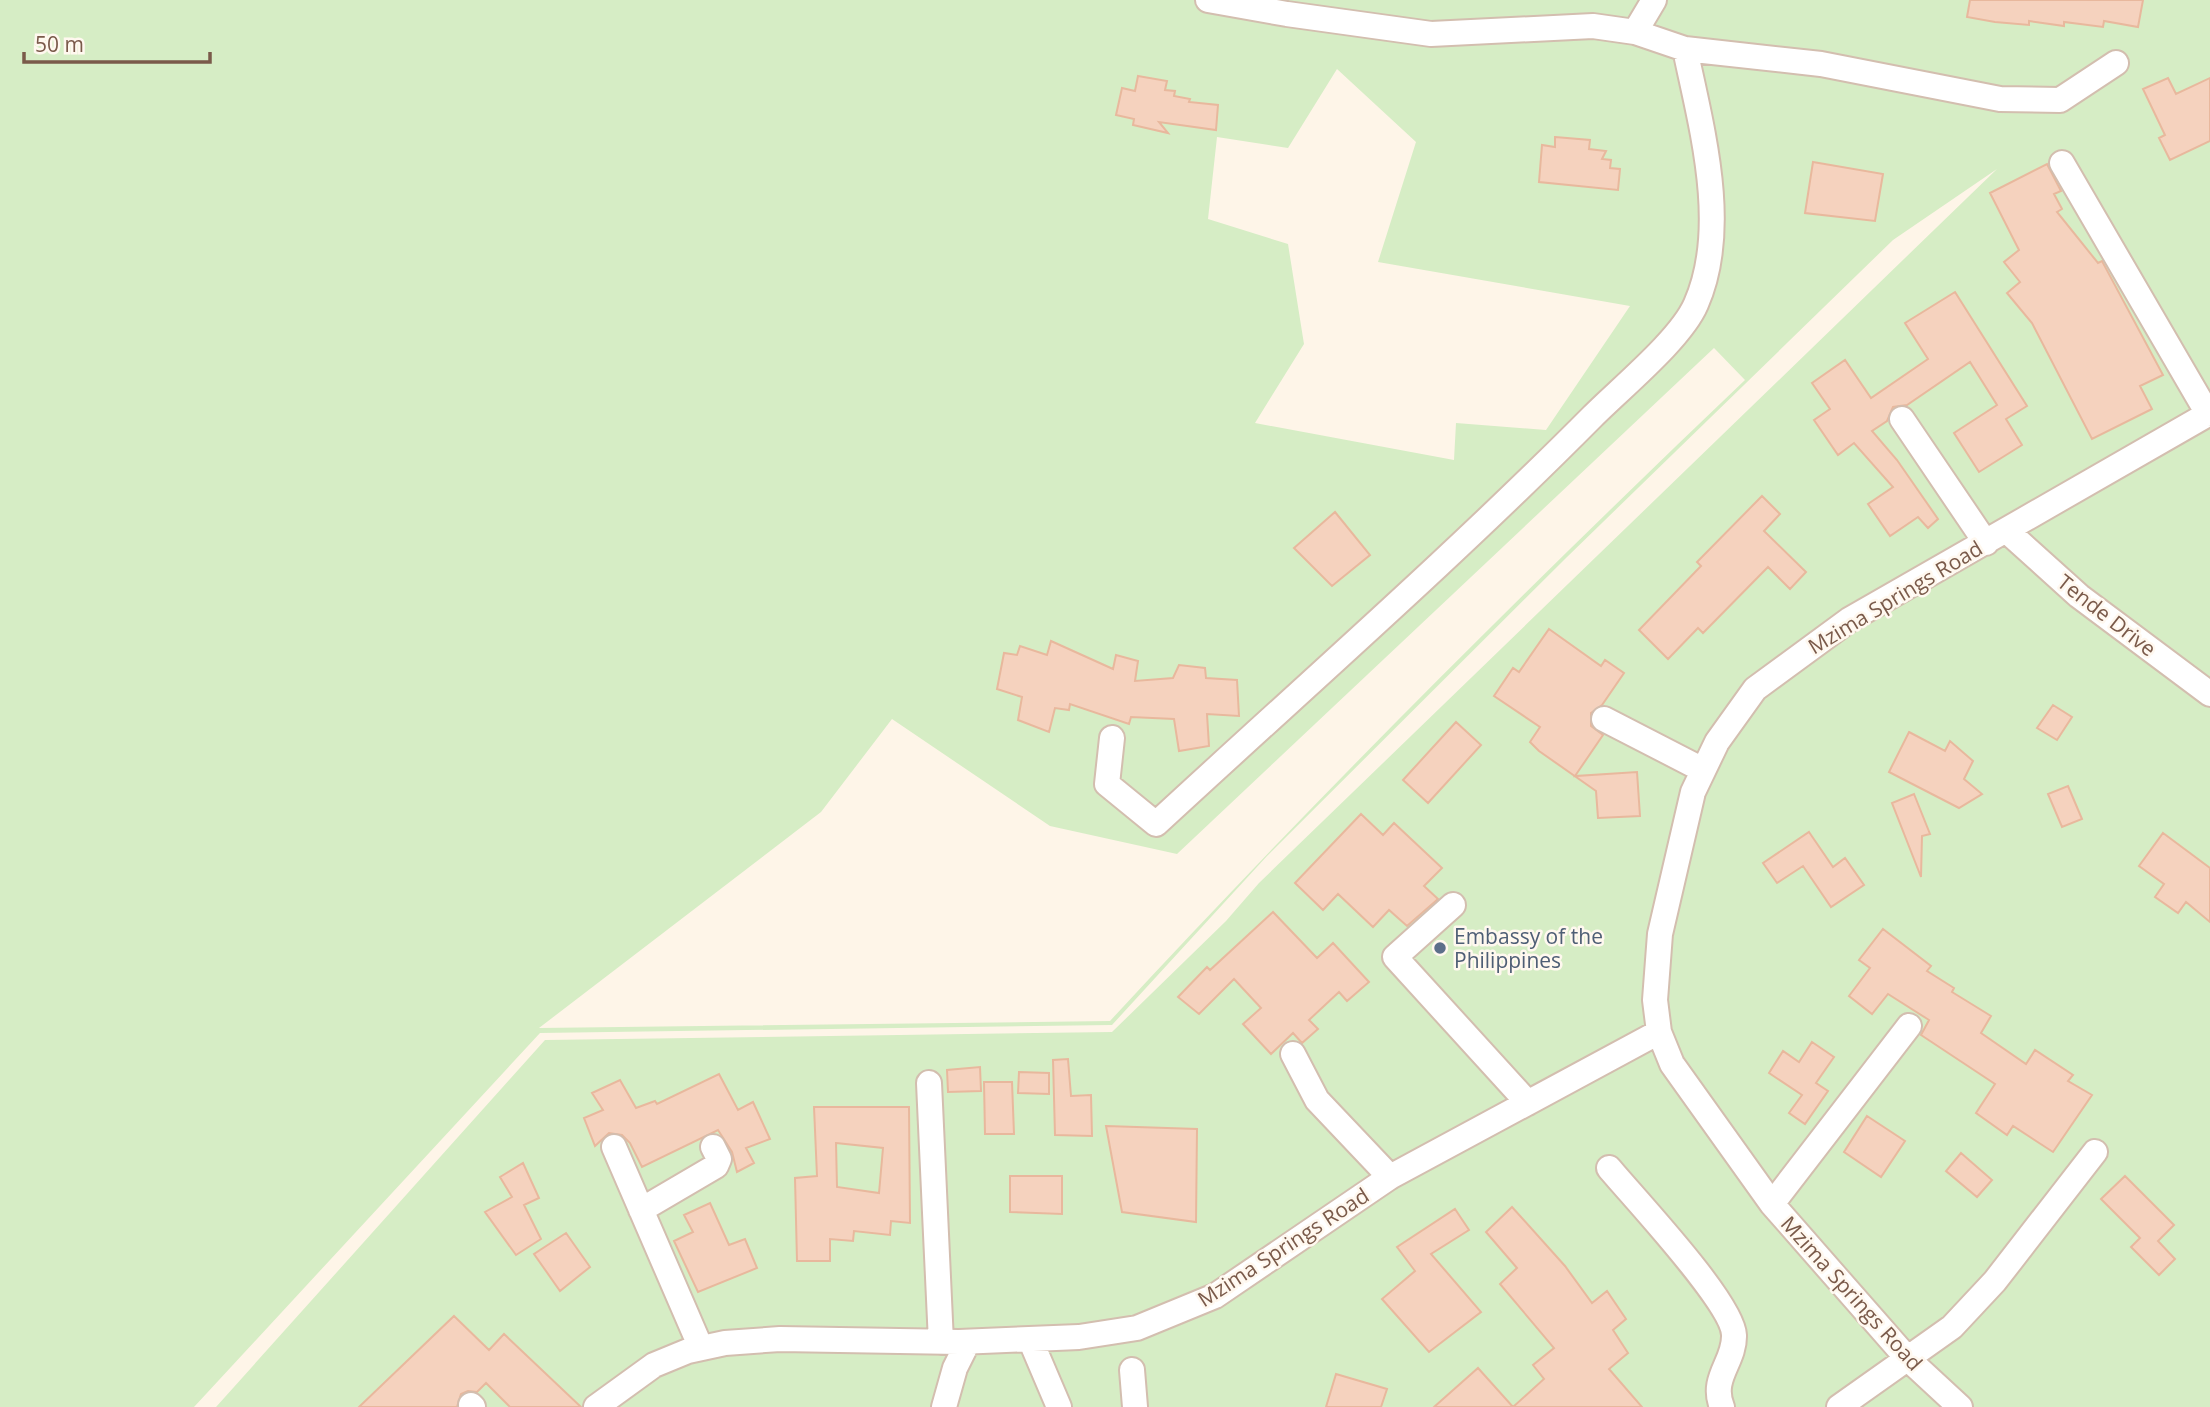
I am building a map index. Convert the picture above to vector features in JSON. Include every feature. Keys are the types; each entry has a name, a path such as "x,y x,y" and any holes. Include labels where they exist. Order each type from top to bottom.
{"street":[{"path":"1208,0 1287,15 1432,34 1593,26 1635,32 1685,49 1821,64 2000,99 2060,100 2116,63"},
{"path":"1635,32 1654,0"},
{"path":"1112,738 1107,784 1156,824 1540,470 1677,331 1696,304 1710,252 1709,161 1685,49"},
{"path":"2062,163 2209,414"},
{"name":"Mzima Springs Road","path":"1960,1407 1907,1358 1772,1204 1672,1064 1659,1032 1655,1000 1660,934 1693,792 1717,742 1755,689 1796,656 1849,620 2209,414"},
{"name":"Tende Drive","path":"1902,419 1996,537 2210,694"},
{"path":"1604,719 1703,770"},
{"path":"1453,905 1395,957 1528,1103"},
{"path":"1772,1204 1909,1026"},
{"name":"Mzima Springs Road","path":"596,1407 654,1365 701,1348 725,1343 780,1339 968,1342 1079,1337 1137,1328 1215,1296 1390,1177 1659,1032"},
{"path":"1293,1054 1317,1100 1390,1177"},
{"path":"929,1083 941,1342"},
{"path":"614,1147 701,1348"},
{"path":"641,1210 716,1166 719,1159 713,1147"},
{"path":"1839,1407 1952,1326 1995,1281 2095,1152"},
{"path":"1609,1168 1724,1307 1734,1335 1716,1393 1722,1407"},
{"path":"1030,1339 1059,1407"},
{"path":"944,1407 955,1368 968,1342"},
{"path":"1132,1370 1135,1407"}],"green space":[{"path":"0,0 2210,0 2210,1407 216,1407 545,1040 1112,1032 1226,921 1259,883 1997,169 1893,240 1566,558 1267,856 1112,1025 540,1033 194,1407 0,1407","holes":["1337,69 1416,142 1378,262 1630,306 1546,430 1456,423 1454,460 1255,423 1304,344 1288,244 1208,219 1217,137 1288,148","1714,348 1745,380 1422,696 1110,1021 539,1028 821,812 892,719 1050,826 1177,854"]}],"building":[{"path":"1970,0 2143,0 2138,27 2104,21 2103,27 2064,22 2064,26 2029,21 2029,25 1967,17"},
{"path":"1138,76 1167,81 1165,90 1175,91 1174,96 1190,99 1189,102 1218,105 1216,130 1159,122 1168,133 1133,125 1134,119 1116,115 1122,88 1135,91"},
{"path":"2168,78 2176,94 2210,78 2210,141 2170,160 2159,138 2165,135 2143,89"},
{"path":"1555,137 1590,140 1589,149 1606,151 1602,159 1611,160 1610,168 1620,169 1618,190 1539,182 1542,145 1555,147"},
{"path":"1813,162 1883,174 1875,221 1805,213"},
{"path":"2047,164 2061,191 2054,194 2062,209 2057,212 2098,263 2102,261 2163,375 2140,386 2152,409 2092,439 2032,323 2007,293 2020,282 2004,262 2019,250 1990,193"},
{"path":"1955,292 2027,406 2006,419 2022,445 1979,472 1954,433 1997,405 1970,362 1907,405 1893,407 1887,421 1872,431 1897,460 1938,519 1928,528 1918,517 1890,536 1868,504 1893,487 1854,443 1838,455 1814,420 1830,409 1812,383 1845,360 1871,398 1928,359 1905,323"},
{"path":"1762,496 1780,514 1764,531 1806,572 1790,589 1768,567 1703,633 1698,628 1668,659 1639,630 1701,566 1697,562"},
{"path":"1335,512 1370,555 1332,586 1294,548"},
{"path":"1549,629 1601,666 1605,660 1624,673 1602,705 1591,713 1591,726 1603,735 1575,776 1637,772 1640,816 1598,818 1596,791 1539,751 1530,742 1540,727 1494,696 1513,668 1519,672"},
{"path":"1051,641 1113,669 1116,655 1138,661 1135,681 1173,678 1179,665 1205,668 1206,678 1237,680 1239,716 1207,714 1209,746 1179,751 1174,719 1131,717 1129,724 1070,704 1069,710 1055,708 1049,732 1018,720 1022,697 997,689 1004,653 1017,655 1020,646 1047,655"},
{"path":"2053,705 2072,717 2057,740 2037,728"},
{"path":"1456,722 1481,745 1428,803 1403,780"},
{"path":"1909,732 1945,751 1950,741 1973,761 1964,779 1982,794 1959,808 1889,772"},
{"path":"2068,786 2082,819 2062,827 2048,794"},
{"path":"1914,794 1930,834 1922,836 1921,877 1892,803"},
{"path":"1361,814 1383,835 1394,823 1442,868 1424,886 1438,899 1407,926 1389,910 1373,927 1338,894 1323,910 1295,883"},
{"path":"1809,832 1833,867 1845,858 1864,885 1831,907 1803,866 1777,883 1763,863"},
{"path":"2163,833 2210,868 2210,922 2186,902 2178,913 2155,897 2164,884 2139,866"},
{"path":"1273,912 1317,958 1333,943 1369,982 1347,1001 1339,992 1309,1020 1318,1029 1302,1043 1293,1033 1271,1054 1243,1024 1261,1008 1234,979 1199,1014 1178,997 1207,967 1210,970"},
{"path":"1883,929 1931,966 1927,971 1954,988 1952,992 1991,1016 1981,1033 2026,1064 2035,1050 2073,1075 2068,1081 2092,1095 2053,1152 2013,1126 2007,1135 1976,1113 1995,1084 1921,1035 1929,1020 1888,994 1872,1014 1849,996 1870,968 1859,960"},
{"path":"1812,1042 1834,1057 1816,1083 1828,1091 1805,1124 1789,1113 1802,1095 1769,1073 1783,1051 1799,1062"},
{"path":"1068,1059 1071,1096 1091,1095 1092,1136 1055,1135 1053,1060"},
{"path":"980,1067 981,1091 948,1092 947,1070"},
{"path":"1019,1072 1049,1073 1049,1094 1018,1093"},
{"path":"719,1074 738,1110 753,1102 770,1139 746,1148 754,1163 737,1172 732,1152 718,1130 642,1167 630,1143 622,1135 609,1133 595,1146 584,1118 603,1110 592,1093 620,1080 636,1108 655,1101 657,1104"},
{"path":"984,1082 1012,1082 1014,1134 985,1134"},
{"path":"814,1107 909,1107 910,1223 891,1221 890,1235 854,1231 853,1241 830,1239 830,1261 797,1261 795,1178 817,1176","holes":["836,1143 883,1148 879,1193 837,1187"]},
{"path":"1867,1116 1905,1141 1881,1177 1844,1152"},
{"path":"1106,1126 1197,1129 1196,1222 1122,1212"},
{"path":"1961,1153 1992,1180 1977,1197 1946,1171"},
{"path":"523,1163 539,1198 524,1205 541,1239 516,1255 485,1212 512,1197 500,1177"},
{"path":"1010,1176 1062,1176 1062,1214 1010,1212"},
{"path":"2125,1176 2174,1225 2158,1241 2175,1259 2159,1275 2131,1247 2140,1238 2101,1199"},
{"path":"710,1203 729,1245 745,1239 757,1268 698,1292 674,1241 693,1232 684,1215"},
{"path":"1512,1207 1565,1266 1592,1303 1607,1291 1626,1319 1613,1330 1628,1353 1609,1369 1642,1407 1513,1407 1544,1379 1533,1365 1554,1348 1500,1284 1517,1268 1486,1232"},
{"path":"1455,1209 1469,1230 1431,1254 1481,1312 1429,1352 1382,1299 1415,1271 1397,1247"},
{"path":"566,1233 590,1267 560,1291 534,1254"},
{"path":"454,1316 489,1350 504,1334 581,1407 510,1407 486,1383 477,1392 468,1391 461,1394 457,1407 359,1407"},
{"path":"1478,1368 1513,1407 1434,1407"},
{"path":"1336,1374 1387,1389 1381,1407 1326,1407"}],"place":[{"name":"Embassy of the Philippines","path":"1440,948"}]}
